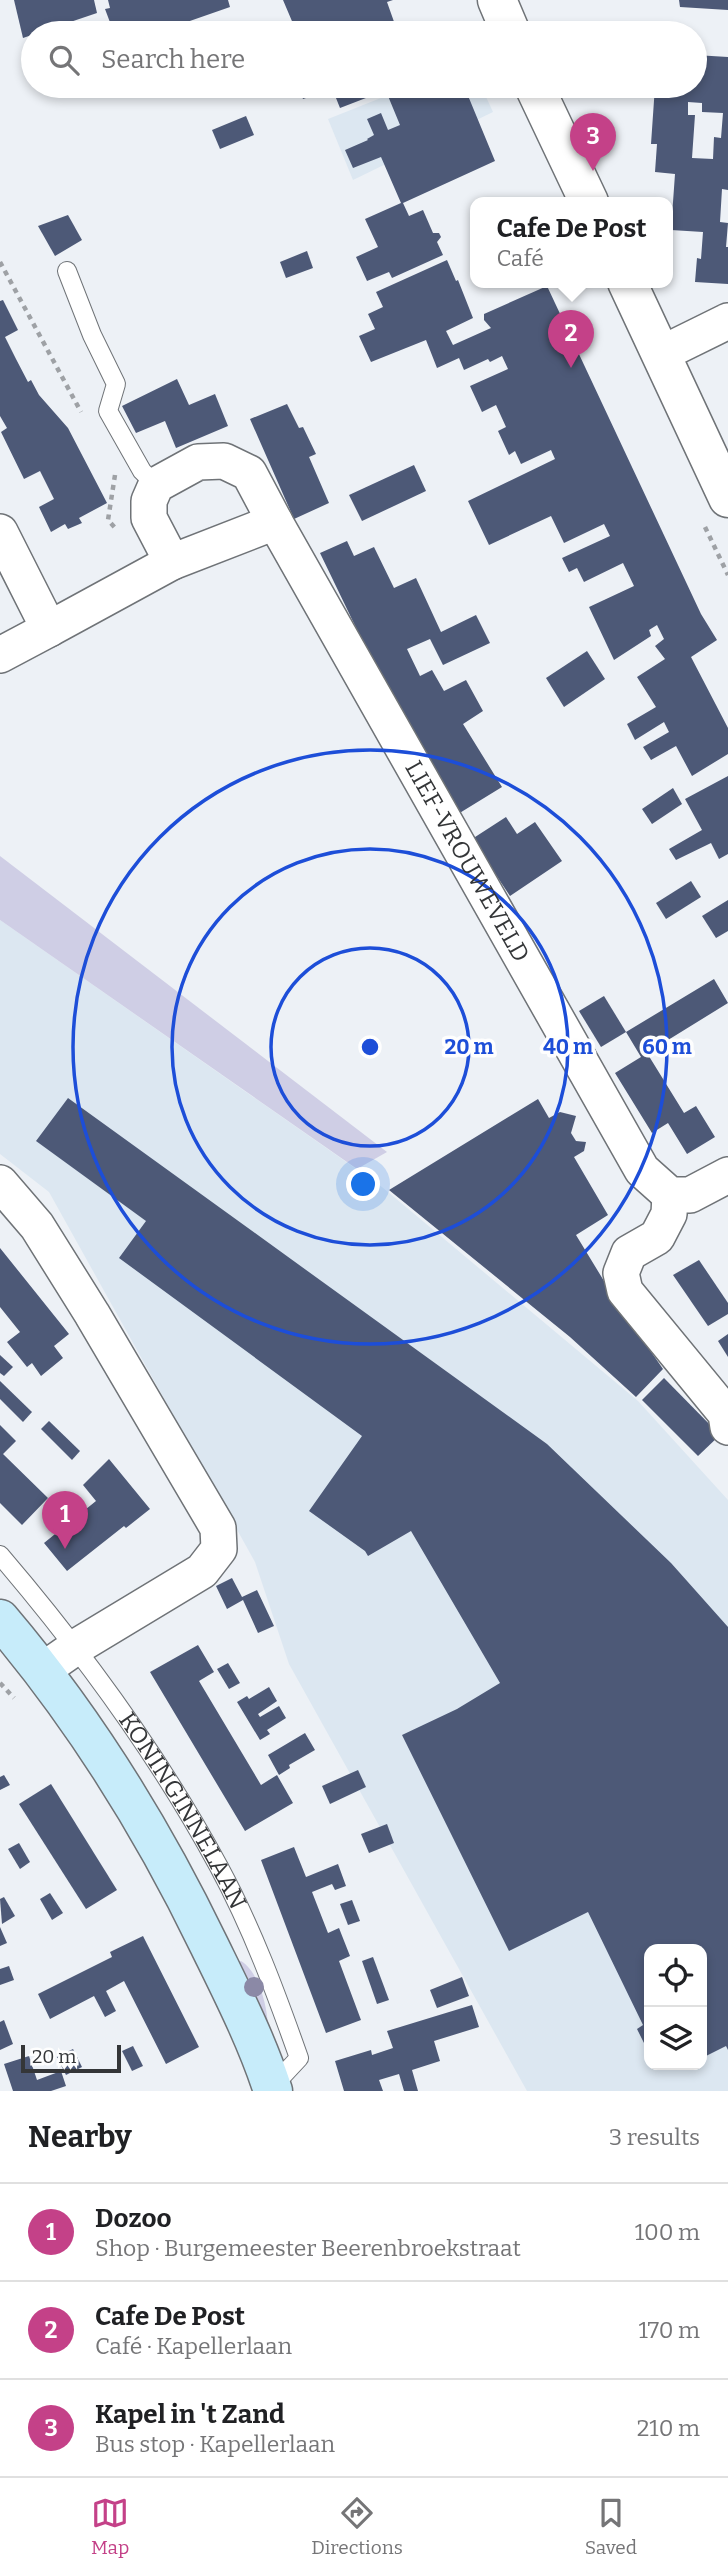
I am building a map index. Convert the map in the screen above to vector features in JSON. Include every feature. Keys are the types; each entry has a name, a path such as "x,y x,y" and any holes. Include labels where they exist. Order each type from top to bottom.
{"main road":[{"name":"KONINGINNELAAN","path":"0,1619 43,1670 91,1735 176,1875 229,1984 272,2089"}],"street":[{"path":"497,0 506,21"},
{"path":"540,98 587,197"},
{"path":"629,288 728,498"},
{"path":"661,354 728,321"},
{"name":"LIEF-VROUWEVELD","path":"156,485 198,462 225,461 249,473 642,1170 670,1195"},
{"path":"156,485 149,501 149,518 172,562"},
{"path":"0,655 172,562 275,522"},
{"path":"0,532 49,629"},
{"path":"728,1175 690,1195 670,1195 669,1214 657,1237 629,1252 621,1273 625,1291 726,1414 728,1427"},
{"path":"0,1183 37,1226 218,1528 219,1549 202,1571 43,1670"}],"lane":[{"path":"67,271 92,335 116,384 108,411 142,471 156,485"},
{"name":"KONINGINNELAAN","path":"0,1555 76,1647 167,1780 220,1868 266,1966 299,2058 272,2089"}],"path":[{"path":"0,262 83,416"},
{"path":"109,463 116,475 108,520 122,536"}],"shaded area":[{"path":"381,98 487,98 493,112 353,180 328,119"},
{"path":"0,856 387,1152 357,1169 0,920"},
{"path":"0,920 382,1187 638,1401 728,1500 728,2091 527,2091 289,1664 255,1562 49,1192 0,1154"},
{"path":"241,1961 257,1981 264,2000 268,2026 235,1963"}],"building":[{"path":"14,0 94,0 97,13 73,21 21,21 21,30"},
{"path":"108,0 228,0 230,7 190,21 110,21 105,9 110,8"},
{"path":"283,0 393,0 387,2 394,21 292,21"},
{"path":"679,0 728,0 728,10 680,7"},
{"path":"707,56 728,57 728,190 722,189 720,222 728,223 728,284 695,282 697,258 701,259 703,232 673,230 675,174 655,172 657,144 651,144 654,98 707,98","holes":["688,102 702,103 702,112 723,113 721,138 714,137 713,159 692,158 695,115 688,115"]},
{"path":"336,98 366,98 340,108"},
{"path":"389,98 469,98 495,161 403,203 409,216 423,210 433,233 439,233 441,237 437,242 443,255 392,278 389,272 367,281 356,257 378,247 365,219 401,203 381,157 353,168 345,150 374,135 367,119 381,113 388,130 400,125"},
{"path":"246,116 254,135 220,149 212,130"},
{"path":"68,215 82,240 55,256 38,226"},
{"path":"307,251 313,268 286,278 280,262"},
{"path":"447,260 473,318 446,331 453,345 491,328 484,320 484,314 548,288 701,614 717,640 691,657 728,728 728,754 692,776 676,746 651,760 643,747 669,732 664,722 635,740 627,724 656,707 637,677 665,659 655,646 664,639 657,625 649,630 651,636 614,660 589,607 634,586 623,563 584,582 577,568 569,572 562,558 610,536 604,524 564,543 551,516 489,545 468,501 555,459 551,450 521,464 515,451 509,455 498,431 506,427 496,405 482,412 470,386 508,369 502,356 464,370 459,358 437,368 426,340 371,362 359,336 375,329 368,314 383,307 376,292"},
{"path":"3,300 18,330 5,337 16,359 28,382 31,380 39,395 68,428 107,503 79,518 82,523 68,529 65,524 51,532 39,507 54,499 40,471 24,479 1,432 7,428 0,416 0,301"},
{"path":"177,379 189,405 215,394 228,426 176,448 165,421 136,433 122,406"},
{"path":"287,404 299,428 303,427 316,454 309,457 329,503 294,519 250,419"},
{"path":"414,465 426,491 362,521 349,495"},
{"path":"347,541 354,556 374,547 394,588 416,578 441,632 476,615 490,643 443,665 430,639 407,649 420,676 432,670 444,691 466,680 483,711 463,724 502,787 458,814 374,665 320,553"},
{"path":"587,651 605,679 564,707 546,678"},
{"path":"728,776 728,854 719,859 711,843 676,860 669,849 702,830 685,799"},
{"path":"673,788 682,804 652,824 642,809"},
{"path":"506,817 517,834 535,822 562,861 510,896 472,839"},
{"path":"691,881 701,897 666,919 656,903"},
{"path":"728,900 728,931 716,938 702,916"},
{"path":"714,979 728,1003 647,1053 684,1113 696,1106 715,1137 687,1154 668,1123 652,1133 615,1073 641,1057 626,1032"},
{"path":"604,996 626,1032 601,1047 579,1011"},
{"path":"68,1098 547,1444 671,1563 728,1627 728,2050 726,2046 707,2056 707,1944 644,1944 644,2043 637,2029 643,2025 588,1912 509,1951 402,1735 457,1709 500,1683 411,1531 368,1556 365,1551 309,1511 362,1436 119,1258 146,1221 36,1141"},
{"path":"538,1099 549,1118 560,1112 576,1116 571,1133 576,1141 586,1142 584,1151 574,1157 608,1215 576,1235 618,1304 663,1369 636,1397 570,1337 389,1190"},
{"path":"0,1248 69,1334 54,1346 63,1358 41,1376 32,1363 27,1367 7,1342 20,1332 0,1307"},
{"path":"699,1260 728,1303 728,1314 708,1326 673,1275"},
{"path":"728,1334 728,1357 718,1341"},
{"path":"0,1355 13,1367 4,1376 0,1373"},
{"path":"664,1378 720,1435 698,1456 642,1400"},
{"path":"0,1381 32,1412 23,1422 0,1399"},
{"path":"49,1421 80,1451 72,1460 41,1429"},
{"path":"0,1425 16,1441 3,1454 48,1498 22,1525 0,1503"},
{"path":"109,1459 150,1509 67,1571 44,1543 96,1501 83,1485"},
{"path":"232,1578 242,1597 257,1590 274,1626 258,1633 243,1600 227,1609 216,1586"},
{"path":"198,1645 214,1672 199,1681 261,1785 277,1775 293,1803 245,1831 150,1672"},
{"path":"228,1663 240,1683 229,1689 217,1669"},
{"path":"269,1687 277,1701 258,1714 260,1717 279,1706 286,1718 267,1730 270,1734 260,1740 237,1702 247,1696 249,1699"},
{"path":"305,1733 315,1750 289,1765 290,1768 279,1775 268,1755"},
{"path":"358,1770 366,1787 330,1804 322,1786"},
{"path":"4,1775 10,1785 0,1790 0,1777"},
{"path":"51,1784 117,1890 86,1909 19,1804"},
{"path":"387,1824 394,1843 369,1853 361,1834"},
{"path":"19,1843 30,1862 20,1869 8,1849"},
{"path":"294,1847 306,1877 338,1864 346,1886 335,1890 332,1884 312,1892 328,1933 339,1928 350,1956 339,1961 361,2020 326,2033 261,1860"},
{"path":"50,1893 63,1913 52,1920 40,1899"},
{"path":"4,1897 15,1916 2,1924 0,1899"},
{"path":"352,1900 360,1921 348,1925 340,1904"},
{"path":"0,1927 7,1943 0,1946"},
{"path":"143,1936 199,2047 166,2064 124,1981 106,1991 116,2011 105,2017 94,1996 50,2019 38,1994 112,1957 110,1952"},
{"path":"373,1957 389,2000 377,2004 362,1961"},
{"path":"9,1966 14,1980 0,1985 0,1969"},
{"path":"462,1977 469,1996 437,2008 430,1990"},
{"path":"472,2005 479,2027 434,2041 440,2061 412,2070 418,2091 404,2091 399,2074 379,2080 383,2091 344,2091 335,2061 371,2050 372,2055 393,2048 387,2031"},
{"path":"4,2020 13,2044 0,2050 0,2022"},
{"path":"133,2046 143,2066 132,2071 122,2051"},
{"path":"73,2049 82,2067 66,2075 57,2057"},
{"path":"29,2056 37,2080 61,2071 66,2086 51,2091 13,2091 4,2064"}],"place":[{"name":"Kapel in 't Zand","path":"593,171"},
{"name":"Cafe De Post","path":"571,368"},
{"name":"Dozoo","path":"65,1549"}]}
